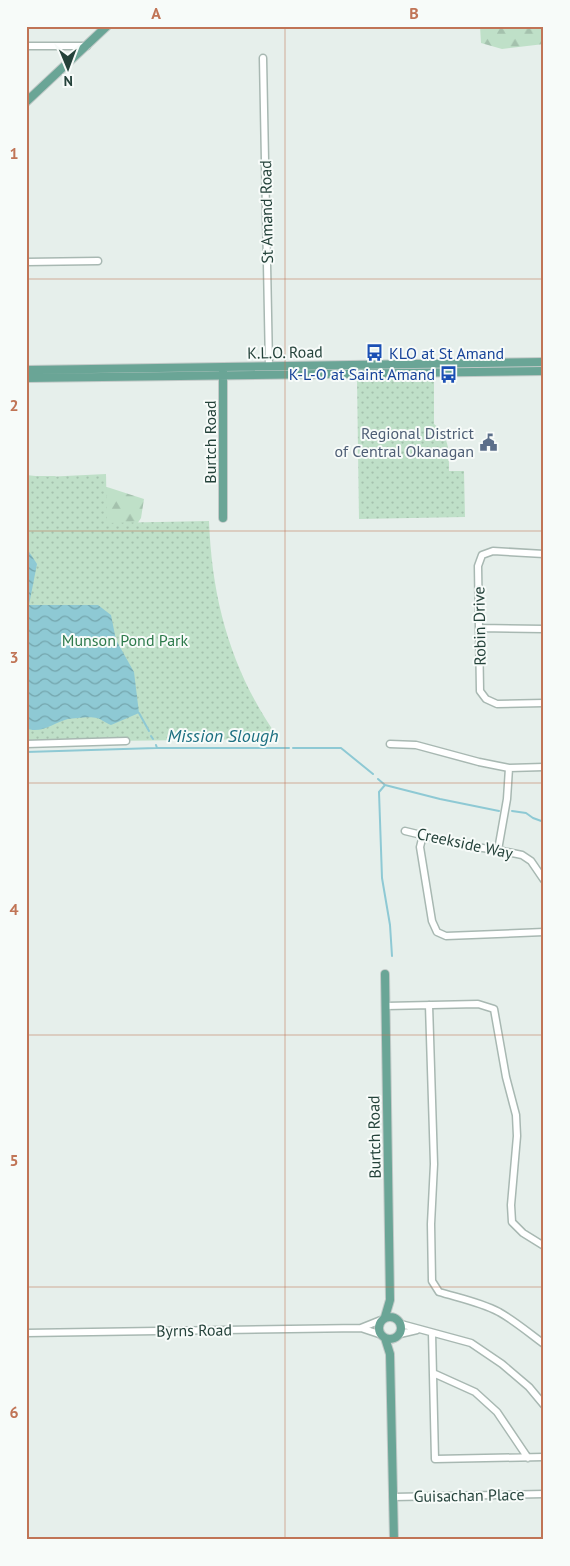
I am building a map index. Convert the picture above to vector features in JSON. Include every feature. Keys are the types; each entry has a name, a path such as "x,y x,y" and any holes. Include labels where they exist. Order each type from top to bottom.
{"main road":[{"path":"26,102 107,26"},
{"name":"K.L.O. Road","path":"26,378 224,371 269,366 544,362"},
{"name":"K.L.O. Road","path":"26,370 544,371"},
{"name":"Burtch Road","path":"223,518 224,371"},
{"name":"Burtch Road","path":"385,974 390,1300 396,1317"},
{"name":"Burtch Road","path":"383,1319 390,1300"},
{"path":"390,1354 401,1331 401,1324 396,1317 391,1316 383,1319 379,1328 390,1354 394,1540"},
{"path":"383,1337 391,1339 398,1336"}],"street":[{"path":"26,46 87,46"},
{"name":"St Amand Road","path":"263,58 269,366"},
{"path":"26,262 98,261"},
{"name":"Robin Drive","path":"544,554 493,551 482,555 478,566 480,691 486,699 496,704 544,704"},
{"path":"479,628 544,629"},
{"path":"26,744 126,741"},
{"path":"390,744 416,745 509,768 544,767"},
{"path":"498,850 508,799 509,768"},
{"name":"Creekside Way","path":"405,831 467,846 522,855 531,861 544,880"},
{"path":"423,835 420,846 432,921 437,932 446,936 544,932"},
{"path":"386,1006 478,1004 494,1009 506,1077 516,1115 517,1145 511,1206 512,1222 523,1233 544,1246"},
{"path":"429,1005 434,1164 432,1281 439,1292 468,1300 498,1312 521,1326 544,1344"},
{"name":"Byrns Road","path":"26,1334 361,1328 383,1319"},
{"path":"401,1324 471,1343 502,1364 529,1387 544,1405"},
{"name":"Byrns Road","path":"361,1328 383,1337"},
{"path":"398,1336 418,1329"},
{"path":"432,1333 435,1460 544,1457"},
{"path":"433,1373 475,1392 497,1412 528,1458"},
{"name":"Guisachan Place","path":"393,1496 544,1494"}],"green space":[{"path":"480,26 544,26 544,44 502,49 481,43"},
{"path":"434,377 434,424 443,434 448,445 449,471 464,471 465,517 359,519 357,378"},
{"name":"Munson Pond Park","path":"106,474 107,523 209,521 215,580 228,636 249,688 279,739 26,742 26,475 45,477"},
{"path":"26,476 55,476 72,489 107,487 144,499 141,518 126,541"}],"water":[{"path":"26,547 37,564 29,605 98,605 111,615 116,640 134,672 139,713 111,725 97,718 87,717 68,719 37,730 26,728"}],"waterway":[{"name":"Mission Slough","path":"139,713 149,731"},
{"name":"Mission Slough","path":"156,745 157,748 289,748"},
{"name":"Mission Slough","path":"26,752 156,748"},
{"name":"Mission Slough","path":"293,748 341,748 373,774"},
{"name":"Mission Slough","path":"378,779 385,785 499,811"},
{"path":"385,785 379,792 382,878 390,925 392,956"},
{"name":"Mission Slough","path":"512,811 526,813 544,822"}],"place":[{"name":"KLO at St Amand","path":"375,353"},
{"name":"K-L-O at Saint Amand","path":"449,374"},
{"name":"Regional District of Central Okanagan","path":"488,442"}]}
